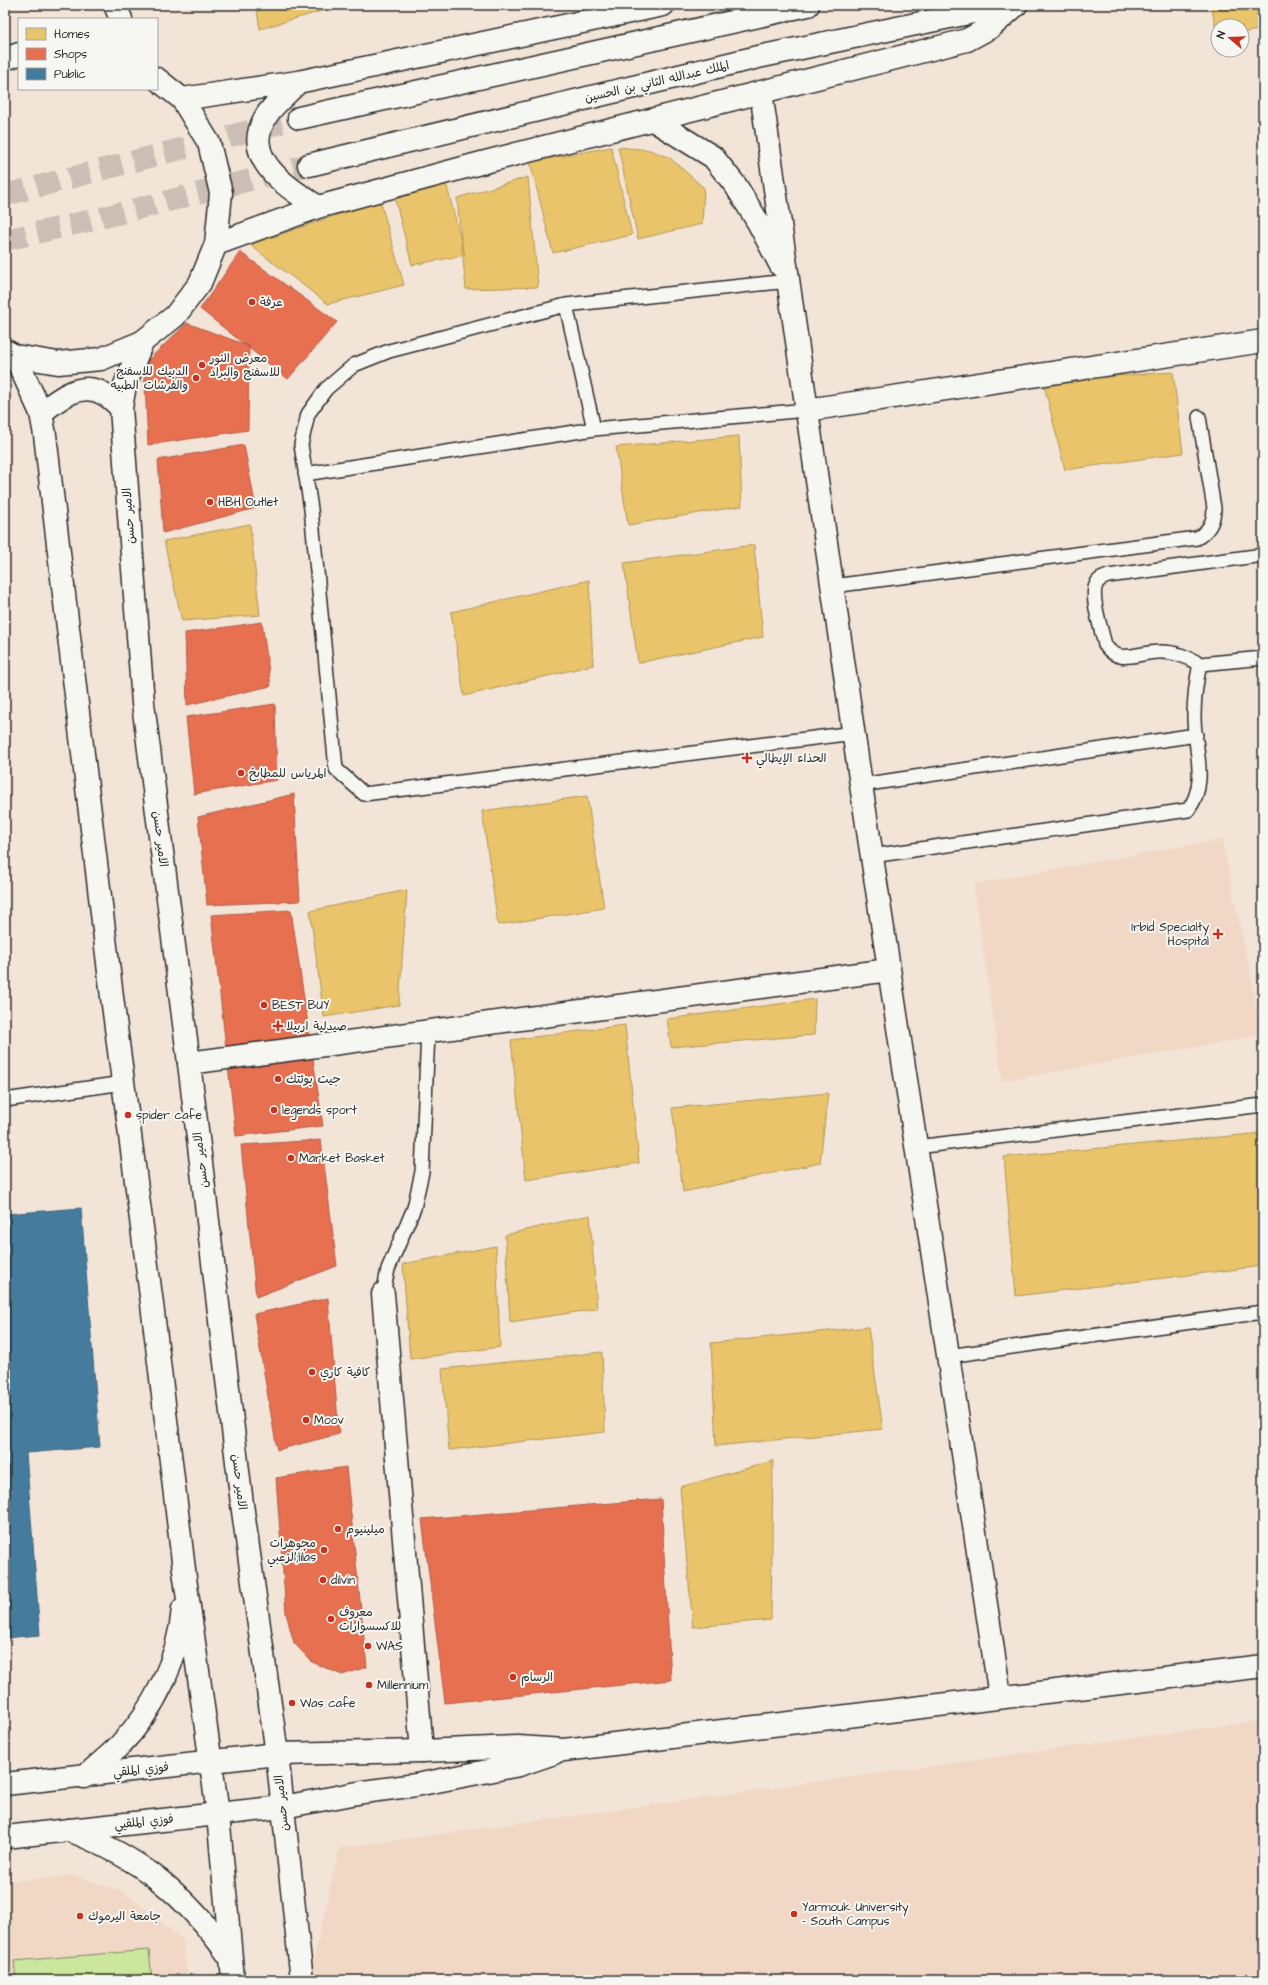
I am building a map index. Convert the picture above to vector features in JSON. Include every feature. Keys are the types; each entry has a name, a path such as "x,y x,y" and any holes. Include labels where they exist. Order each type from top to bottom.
{"main road":[{"path":"115,5 121,18"},
{"path":"182,99 298,82 663,5"},
{"path":"300,118 808,5"},
{"name":"الملك عبدالله الثاني بن الحسين","path":"309,165 758,57 1007,5"},
{"path":"216,244 318,207 967,40 991,27 1016,5"},
{"path":"5,59 18,54"},
{"path":"10,354 58,363 101,358 142,342 175,316 200,283 216,244 221,193 209,143 182,99 158,80"},
{"path":"298,82 265,118 258,135 260,153 270,170 284,185 318,207"},
{"path":"762,92 861,785 1000,1696"},
{"path":"653,120 713,157 736,186 758,222 788,281"},
{"path":"807,410 1263,341"},
{"name":"الامير حسن","path":"142,342 125,385 121,408 143,703 189,1063 242,1504 283,1807 302,1980"},
{"path":"10,354 41,413 45,435 123,1083 185,1578 218,1814 233,1980"},
{"path":"41,413 67,393 83,390 104,394 121,408"},
{"path":"189,1063 889,970"},
{"path":"383,1294 422,1751"},
{"path":"84,1777 119,1746 148,1710 169,1668 182,1624 185,1578"},
{"path":"564,1750 1000,1696 1263,1666"},
{"name":"فوزي الملقي","path":"5,1784 84,1777 276,1754 422,1751 518,1746 564,1750"},
{"name":"فوزي الملقيي","path":"5,1837 283,1807 363,1792 416,1785 519,1765 564,1750"},
{"path":"69,1830 102,1843 132,1859 161,1879 186,1902 230,1957"}],"lane":[{"path":"788,281 566,305 389,351 354,365 326,389 308,414 301,445 315,544 336,769 364,794 854,733"},
{"path":"566,305 594,429"},
{"path":"305,474 594,429 807,410"},
{"path":"833,586 1197,538 1205,533 1214,518 1214,508 1199,417"},
{"path":"1263,555 1108,576 1100,578 1096,583 1094,597 1104,645 1109,652 1116,656 1123,657 1158,652 1172,652 1200,664 1249,658 1263,658"},
{"path":"872,856 1188,810 1198,794 1200,781 1194,703 1200,664"},
{"path":"861,785 1196,735"},
{"path":"383,1294 388,1269 414,1208 422,1172 428,1032"},
{"path":"5,1100 123,1083"},
{"path":"916,1147 1263,1105"},
{"path":"948,1356 1263,1312"}],"shaded area":[{"path":"1257,808 1263,808 1263,854"},
{"path":"1222,839 1263,1035 1002,1081 974,884"},
{"name":"Yarmouk University - South Campus","path":"1263,1720 1263,1980 309,1980 339,1848"},
{"name":"جامعة اليرموك","path":"74,1875 125,1893 183,1940 188,1980 5,1980 5,1882"}],"green space":[{"path":"149,1950 152,1980 16,1980 14,1961"}],"building: Homes":[{"path":"256,5 342,5 260,29"},
{"path":"1211,5 1263,5 1263,29 1250,31 1250,18 1214,18"},
{"path":"611,147 632,235 553,253 530,162"},
{"path":"618,147 650,150 670,158 704,188 702,224 638,239"},
{"path":"528,177 538,287 466,289 457,198"},
{"path":"446,183 465,255 412,265 394,195"},
{"path":"380,200 404,285 328,304 250,245"},
{"path":"1173,372 1183,453 1065,470 1043,381"},
{"path":"739,436 742,506 628,525 616,447"},
{"path":"250,524 260,615 182,621 164,541"},
{"path":"754,545 763,637 638,663 624,563"},
{"path":"589,580 593,665 464,696 451,612"},
{"path":"587,796 604,908 498,925 482,811"},
{"path":"407,890 399,1005 324,1017 310,911"},
{"path":"815,999 814,1035 671,1047 667,1019"},
{"path":"625,1025 639,1163 526,1180 511,1040"},
{"path":"828,1093 820,1163 683,1192 672,1108"},
{"path":"1263,1133 1263,1266 1016,1296 1004,1157"},
{"path":"590,1215 597,1309 510,1322 505,1235"},
{"path":"496,1246 500,1347 410,1359 403,1264"},
{"path":"868,1327 883,1429 716,1446 711,1343"},
{"path":"602,1352 605,1432 449,1450 442,1369"},
{"path":"773,1461 771,1620 693,1627 680,1487"}],"building: Shops":[{"path":"240,252 337,322 288,379 200,309"},
{"path":"187,323 249,346 248,430 148,445 144,364"},
{"path":"244,445 256,508 163,533 158,460"},
{"path":"262,622 271,686 187,705 185,633"},
{"path":"275,704 277,780 194,794 186,717"},
{"path":"294,794 300,901 207,905 198,817"},
{"path":"291,910 323,1126 236,1136 211,915"},
{"path":"321,1140 337,1266 256,1297 241,1145"},
{"path":"328,1298 339,1434 277,1450 254,1314"},
{"path":"346,1467 367,1667 342,1675 312,1662 294,1643 286,1613 276,1478"},
{"path":"661,1499 671,1680 445,1703 422,1519"}],"building: Public":[{"path":"81,1208 100,1447 26,1453 40,1635 5,1638 5,1214"}],"tunnel":[{"path":"5,195 299,118"},
{"path":"5,240 97,219 309,165"}],"place":[{"name":"عرفة","path":"252,302"},
{"name":"معرض النور للاسفنج والبراد","path":"202,365"},
{"name":"الدبيك للاسفنج والفرشات الطبيه","path":"196,378"},
{"name":"HBH Outlet","path":"210,502"},
{"name":"الحذاء الإيطالي","path":"747,758"},
{"name":"المرياس للمطابخ","path":"241,773"},
{"name":"Irbid Specialty Hospital","path":"1218,934"},
{"name":"BEST BUY","path":"264,1005"},
{"name":"صيدلية اربيلا","path":"278,1026"},
{"name":"جيت بوئتك","path":"278,1079"},
{"name":"legends sport","path":"274,1110"},
{"name":"spider cafe","path":"128,1115"},
{"name":"Market Basket","path":"291,1158"},
{"name":"كافية كاري","path":"312,1372"},
{"name":"Moov","path":"306,1420"},
{"name":"ميلينيوم","path":"338,1529"},
{"name":"مجوهرات الزعبي;lilas","path":"324,1550"},
{"name":"dilvin","path":"323,1580"},
{"name":"معروف للاكسسوارات","path":"331,1619"},
{"name":"WAS","path":"368,1646"},
{"name":"الرسام","path":"513,1677"},
{"name":"Millennium","path":"369,1685"},
{"name":"Was cafe","path":"292,1703"},
{"name":"Yarmouk University - South Campus","path":"794,1914"},
{"name":"جامعة اليرموك","path":"80,1916"}]}
